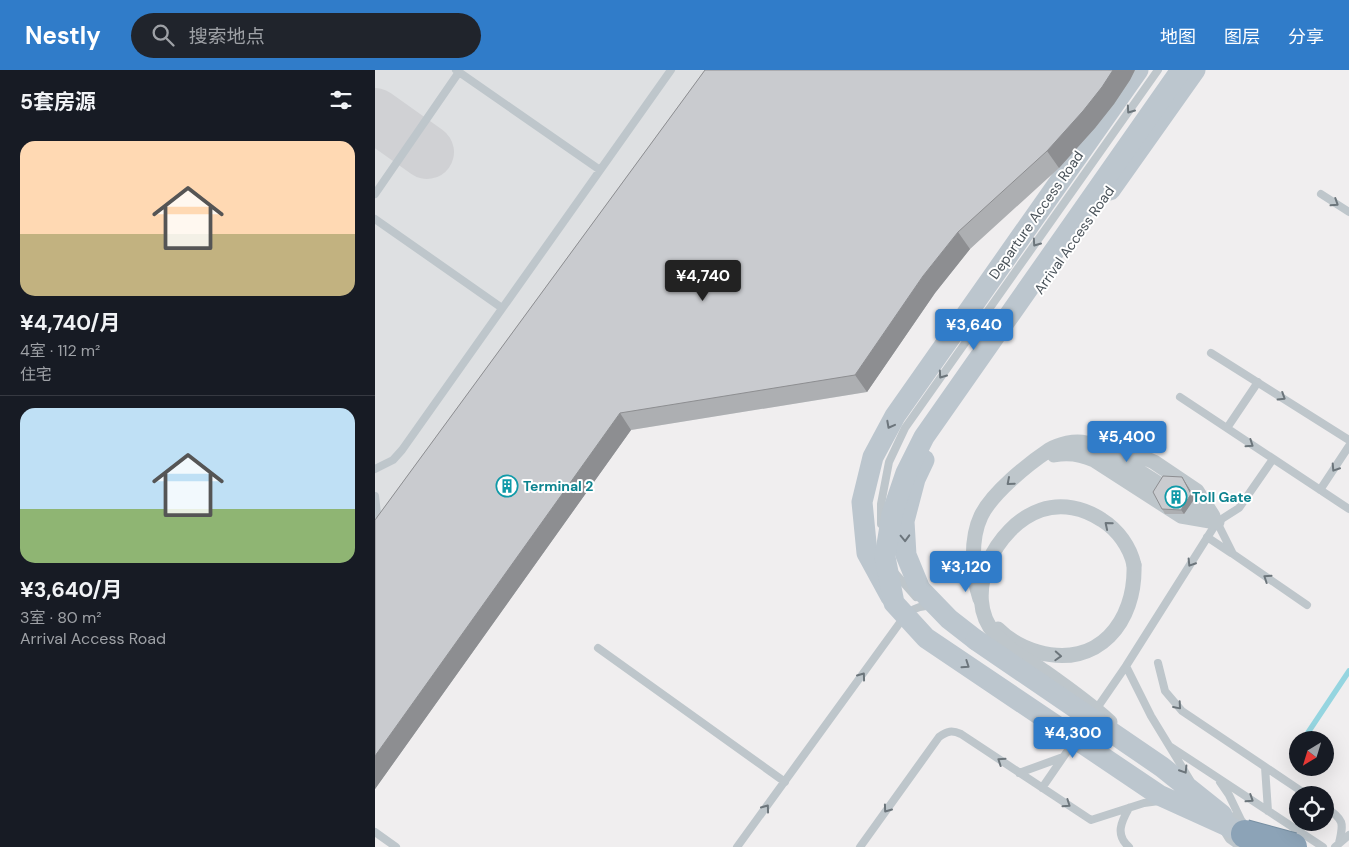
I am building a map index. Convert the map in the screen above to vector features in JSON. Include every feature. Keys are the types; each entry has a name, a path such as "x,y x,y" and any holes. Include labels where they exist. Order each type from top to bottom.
{"street":[{"name":"Departure Access Road","path":"1138,70 900,409 873,457 863,502 867,553 894,603 926,638 1159,795 1264,839"},
{"path":"894,603 885,557 892,514 906,472 924,437 1181,70"},
{"name":"Arrival Access Road","path":"1195,70 956,407 932,444 915,479 904,521 906,555 920,589 949,619 976,640 1163,767 1264,839"},
{"path":"1163,767 1085,700 1009,647 995,634 983,615 981,598 983,580 997,546 1023,519 1041,510 1059,507 1076,508 1094,514 1111,526 1122,539 1131,554 1135,582 1132,598 1126,613 1106,639 1093,648 1064,656 1047,655 1018,645 1003,634 991,621 983,607 978,594 975,578 974,549 976,532 981,517 994,497 1051,449 1068,443 1086,443 1101,449 1147,476 1217,522"},
{"path":"1035,461 1056,454 1082,454 1181,516 1217,522"}],"lane":[{"path":"375,469 393,460 402,450 671,70"},
{"path":"949,619 926,606 908,590 894,572 881,547 881,504 889,462 905,428 1158,70"},
{"path":"375,194 458,71 600,170"},
{"path":"1321,194 1349,212"},
{"path":"375,219 502,308"},
{"path":"1211,353 1349,440"},
{"path":"1227,428 1258,382"},
{"path":"1180,398 1349,509"},
{"path":"1320,490 1349,446"},
{"path":"1042,788 1126,666 1217,522 1239,508 1273,459"},
{"path":"375,496 378,522 375,526"},
{"path":"1217,522 1233,554"},
{"path":"1207,537 1307,605"},
{"path":"737,847 909,611 917,607 926,606"},
{"path":"598,648 785,782"},
{"path":"1158,663 1165,691 1181,712 1294,786"},
{"path":"1126,666 1166,742 1229,839 1264,839"},
{"path":"860,847 939,737 945,732 953,730 1091,820 1144,803 1176,799 1206,806 1264,839"},
{"path":"1166,742 1181,754 1323,847"},
{"path":"1019,773 1063,757"},
{"path":"1265,767 1268,811"},
{"path":"1215,776 1264,839"},
{"path":"1129,808 1119,830 1123,842 1129,847"},
{"path":"1334,813 1343,826 1337,845"},
{"path":"375,832 397,847"},
{"path":"1337,845 1349,835"}],"shaded area":[{"name":"Terminal 2","path":"375,70 1135,70 1006,214 970,249 935,293 867,392 631,430 375,789"}],"building":[{"name":"Terminal 2","path":"705,70 1113,70 1083,111 1047,151 958,232 923,276 855,375 620,413 375,756 375,520"},
{"name":"Toll Gate","path":"1163,476 1182,477 1191,494 1181,510 1162,509 1153,492"}],"waterway":[{"path":"1309,731 1349,671"}],"taxiway":[{"path":"375,115 427,152"}],"place":[{"name":"Terminal 2","path":"507,486"},
{"name":"Toll Gate","path":"1176,497"}]}
